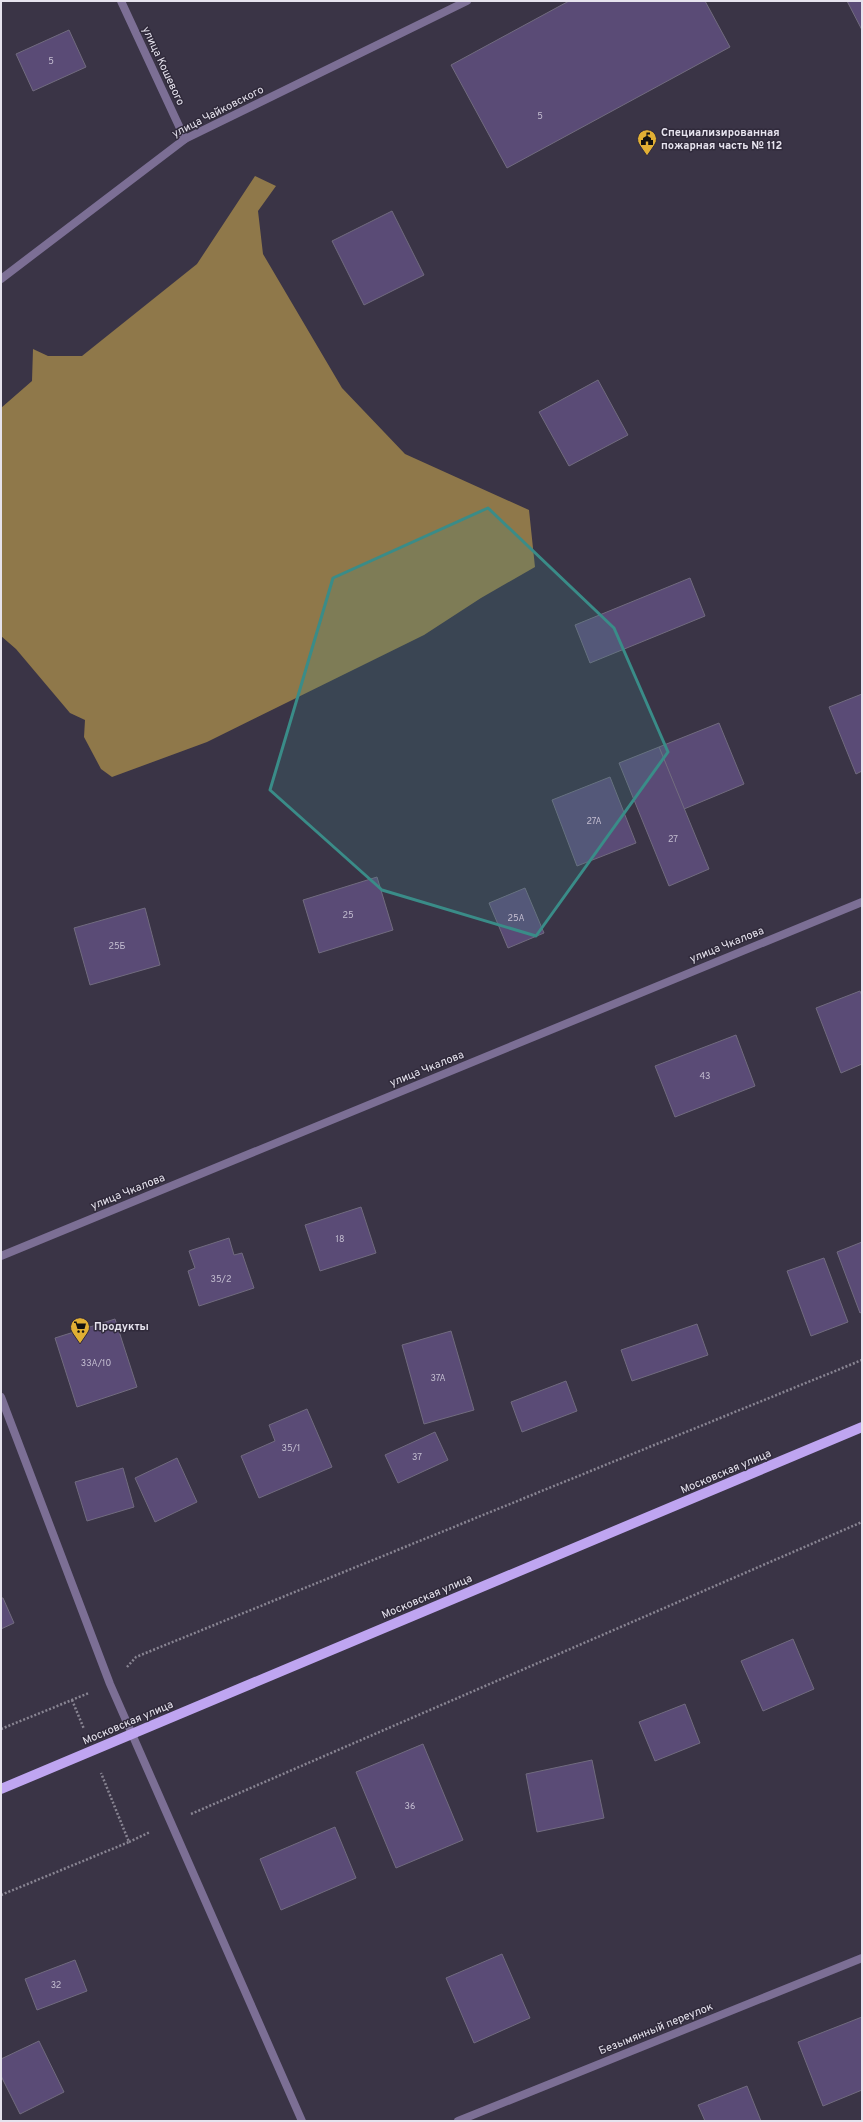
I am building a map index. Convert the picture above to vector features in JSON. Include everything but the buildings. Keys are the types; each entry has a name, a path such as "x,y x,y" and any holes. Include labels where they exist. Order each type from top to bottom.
{"main road":[{"name":"Московская улица","path":"1,1789 862,1427"}],"street":[{"name":"улица Кошевого","path":"122,1 185,139"},
{"name":"улица Чайковского","path":"1,279 185,139 468,1"},
{"name":"улица Чкалова","path":"1,1256 862,902"},
{"path":"1,1397 110,1684 172,1822 302,2121"},
{"name":"Безымянный переулок","path":"458,2121 862,1958"}],"path":[{"path":"1,1729 110,1684 136,1657 862,1360"},
{"path":"1,1896 129,1842 862,1522"},
{"path":"72,1700 129,1842"}],"highlighted area":[{"path":"488,508 614,628 668,752 536,936 382,890 270,790 333,578"}],"shaded area":[{"path":"255,176 276,186 258,211 263,254 342,388 405,454 529,510 535,567 481,598 424,635 207,742 112,777 101,769 84,737 85,720 70,713 16,649 1,636 1,408 32,381 33,349 48,356 82,356 197,264"}],"place":[{"name":"Специализированная пожарная часть № 112","path":"647,156"},
{"name":"Продукты","path":"80,1344"}]}
